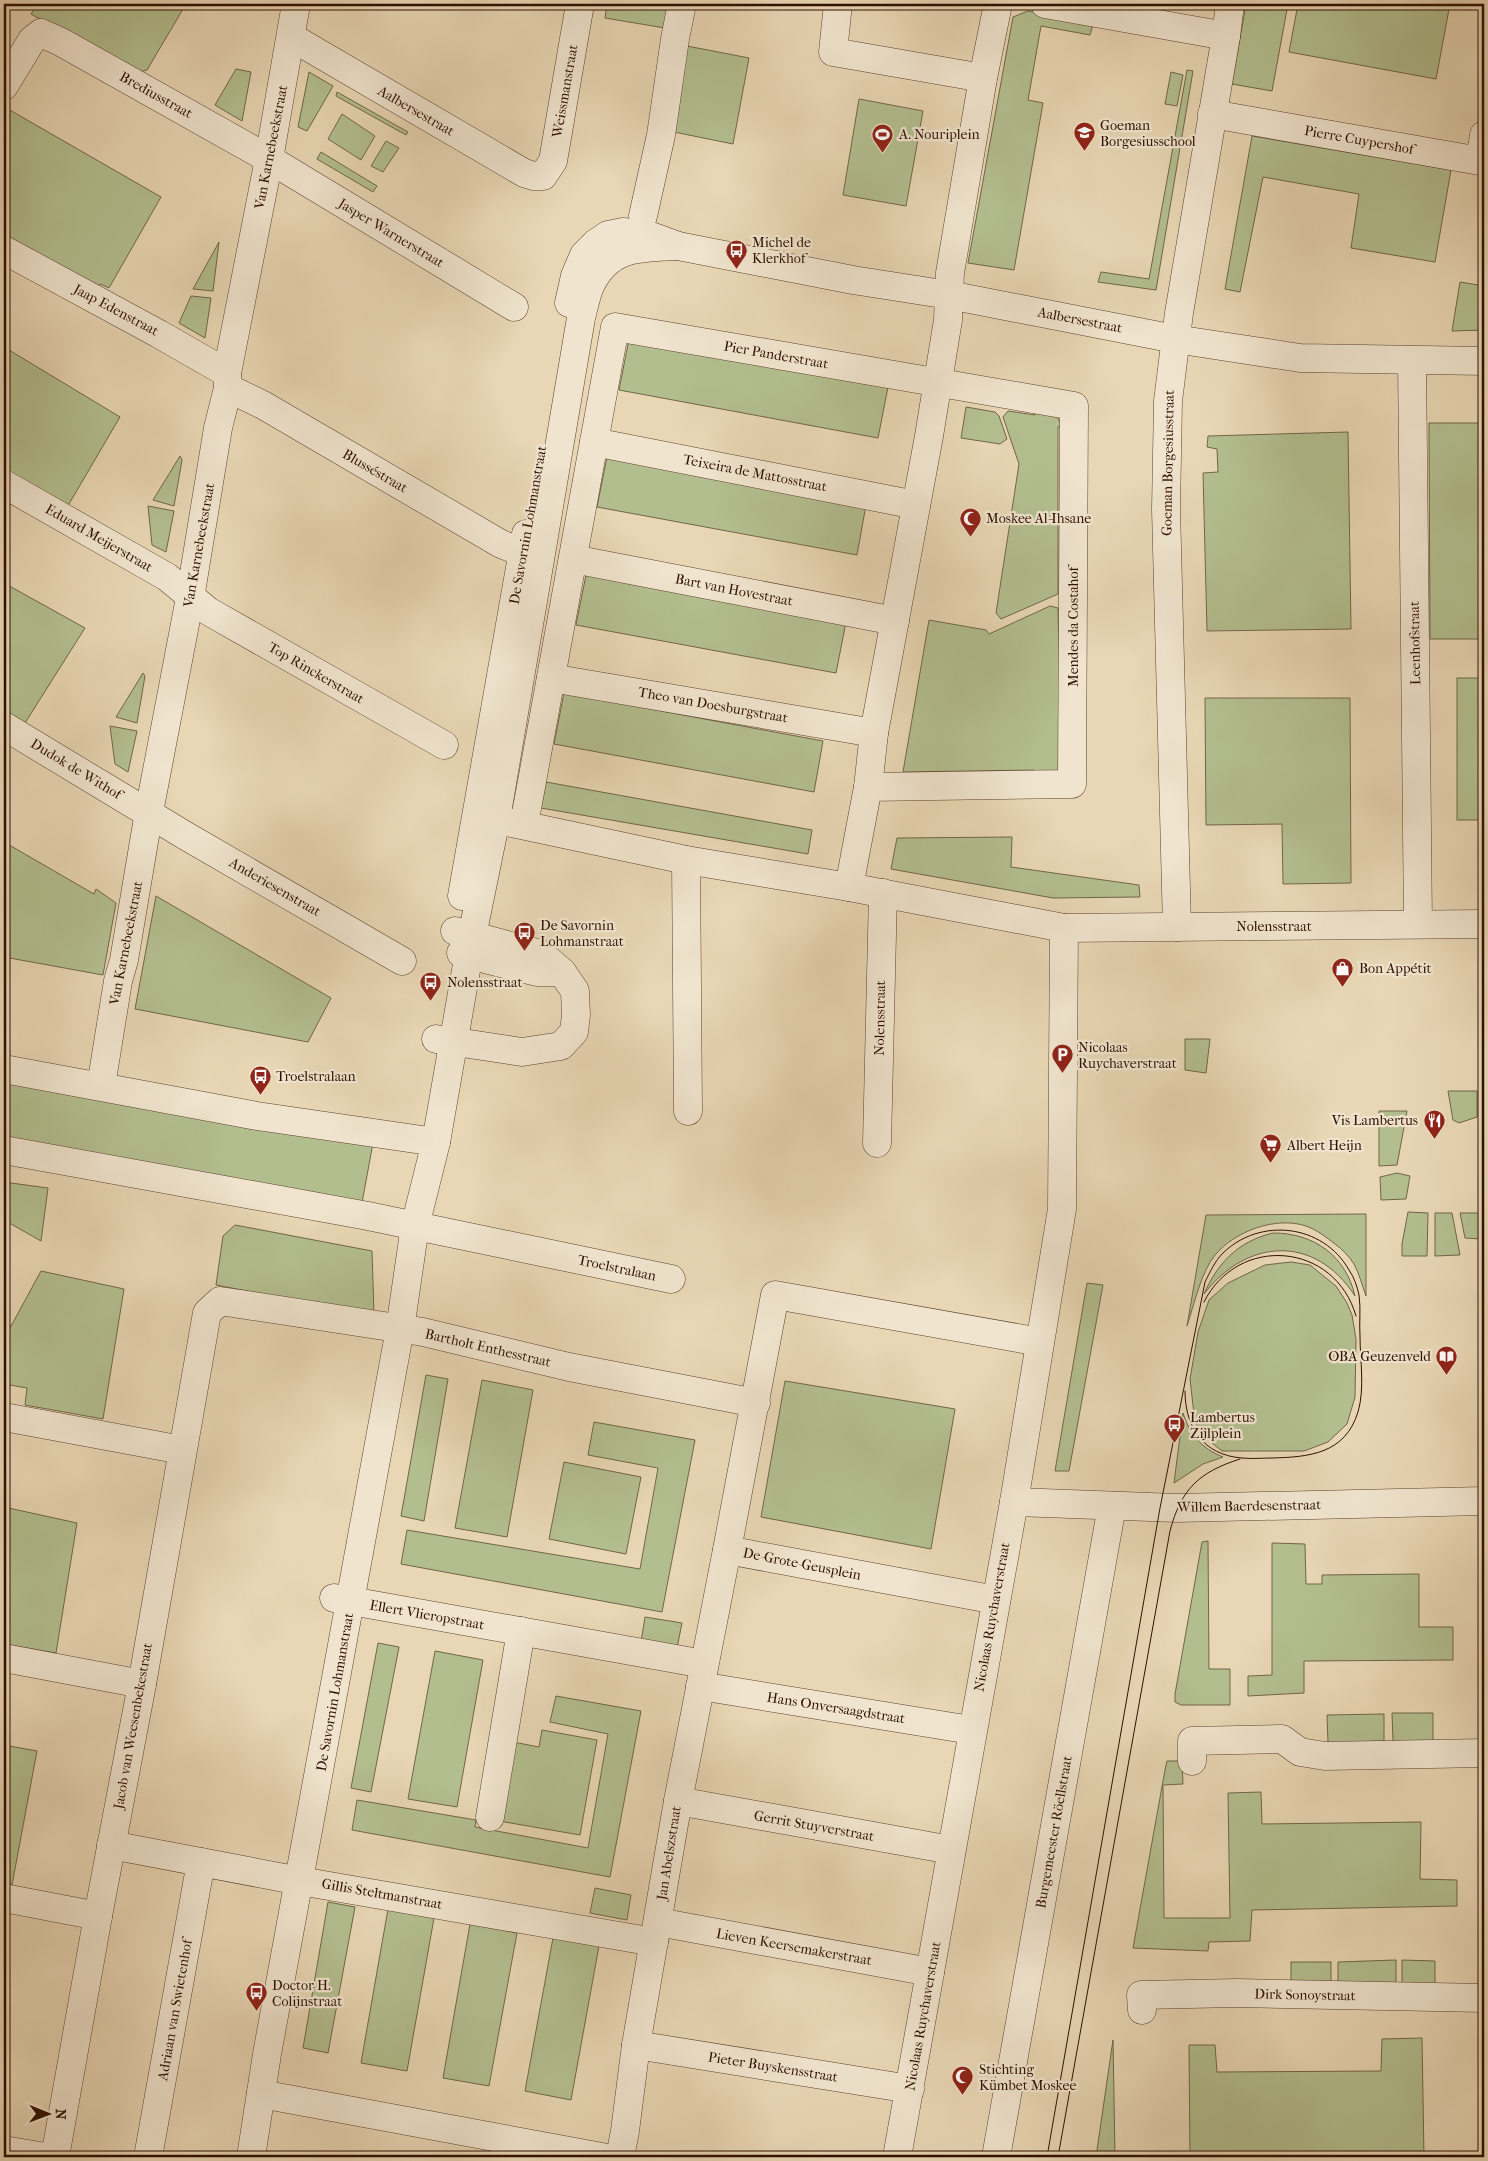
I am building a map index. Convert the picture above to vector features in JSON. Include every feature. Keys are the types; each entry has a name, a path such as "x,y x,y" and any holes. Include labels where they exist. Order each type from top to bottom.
{"street":[{"name":"Van Karnebeekstraat","path":"101,1086 149,812 190,598 218,428 296,4"},
{"name":"Weissmanstraat","path":"543,176 553,161 580,4"},
{"path":"643,216 661,134 682,4"},
{"path":"838,4 834,52 983,78"},
{"path":"849,887 868,787 874,733 948,320 950,273 983,78 998,4"},
{"path":"1046,4 1226,36"},
{"name":"Goeman Borgesiusstraat","path":"1177,927 1166,509 1168,401 1175,339 1230,4"},
{"name":"Brediusstraat","path":"4,86 32,40 41,34 62,42 269,159"},
{"name":"Aalbersestraat","path":"291,37 524,173 543,176"},
{"name":"Pierre Cuypershof","path":"1212,114 1480,162 1484,135"},
{"name":"Jasper Warnerstraat","path":"269,159 514,307"},
{"name":"Aalbersestraat","path":"602,251 678,246 853,280 949,295 1175,339 1300,358 1484,361"},
{"name":"Jaap Edenstraat","path":"4,250 159,334 227,380"},
{"name":"De Savornin Lohmanstraat","path":"251,2157 300,1881 342,1599 400,1329 445,1040 532,554 581,318 602,251"},
{"name":"Pier Panderstraat","path":"594,442 615,327 937,382"},
{"name":"Leenhofstraat","path":"1412,361 1418,924"},
{"name":"Blusséstraat","path":"227,380 263,405 501,544 532,554"},
{"name":"Mendes da Costahof","path":"868,787 1072,784 1074,406 937,382"},
{"path":"524,825 594,442"},
{"name":"Teixeira de Mattosstraat","path":"594,442 916,505"},
{"name":"Eduard Meijerstraat","path":"4,484 166,577 190,598"},
{"name":"Bart van Hovestraat","path":"572,559 895,621"},
{"name":"Top Rinckerstraat","path":"190,598 208,611 444,745"},
{"name":"Theo van Doesburgstraat","path":"551,678 874,733"},
{"name":"Dudok de Withof","path":"4,726 149,812"},
{"name":"Anderiesenstraat","path":"149,812 186,836 402,961"},
{"name":"Nolensstraat","path":"486,818 686,860 849,887 1064,928 1484,924"},
{"path":"686,860 688,1111"},
{"name":"Nolensstraat","path":"877,1143 882,893"},
{"name":"Nicolaas Ruychaverstraat","path":"897,2157 1014,1502 1062,1209 1064,928"},
{"path":"445,1040 522,1052 561,1046 574,1032 576,991 562,972 541,954 462,943"},
{"path":"4,1069 257,1116 428,1140"},
{"name":"Troelstralaan","path":"4,1150 368,1216 671,1279"},
{"path":"756,1402 775,1295 1040,1342"},
{"name":"Bartholt Enthesstraat","path":"220,1301 423,1332 569,1367 756,1402"},
{"name":"Jacob van Weesenbekestraat","path":"55,2157 142,1684 182,1450 199,1368 207,1313 220,1301"},
{"name":"De-Grote-Geusplein","path":"756,1402 727,1550 996,1600"},
{"path":"4,1417 182,1450"},
{"name":"Willem Baerdesenstraat","path":"1014,1502 1178,1508 1484,1501"},
{"name":"Burgemeester Röellstraat","path":"996,2157 1112,1506"},
{"name":"Jan Abelszstraat","path":"620,2157 636,2045 678,1801 727,1550"},
{"name":"Ellert Vlieropstraat","path":"342,1599 521,1631 702,1675"},
{"path":"490,1817 521,1631"},
{"path":"4,1658 142,1684"},
{"name":"Hans Onversaagdstraat","path":"702,1675 972,1730"},
{"path":"1192,1761 1192,1741 1282,1739 1300,1752 1324,1756 1484,1753"},
{"name":"Gerrit Stuyverstraat","path":"678,1801 951,1850"},
{"name":"Gillis Steltmanstraat","path":"111,1845 300,1881 656,1932"},
{"name":"Adriaan van Swietenhof","path":"148,2157 201,1862"},
{"path":"4,1898 98,1916"},
{"name":"Lieven Keersemakerstraat","path":"656,1932 930,1972"},
{"name":"Dirk Sonoystraat","path":"1142,2010 1141,1995 1237,1994 1484,1998"},
{"name":"Pieter Buyskensstraat","path":"636,2045 910,2089"},
{"path":"261,2094 602,2157"},
{"path":"4,2150 45,2157"}],"green space":[{"path":"37,4 186,4 147,70 135,73 31,14"},
{"path":"607,4 673,5 671,29 605,18"},
{"path":"1246,4 1288,4 1272,91 1232,84"},
{"path":"1298,4 1450,4 1436,79 1289,52"},
{"path":"1028,11 1094,22 1090,35 1041,26 1028,100 1043,103 1014,270 968,263 1013,17"},
{"path":"682,45 749,58 733,144 669,131"},
{"path":"236,69 251,72 242,121 215,105"},
{"path":"1187,70 1193,71 1156,290 1098,282 1101,272 1149,279"},
{"path":"309,72 333,86 307,131 298,127"},
{"path":"1171,72 1183,75 1177,106 1165,104"},
{"path":"337,92 408,132 406,135 336,96"},
{"name":"A. Nouriplein","path":"859,99 923,111 906,206 843,195"},
{"path":"8,109 161,197 109,288 100,284 96,290 4,236 4,116"},
{"path":"342,114 375,136 361,160 328,139"},
{"path":"1252,136 1451,170 1435,262 1351,248 1359,194 1263,177 1240,292 1225,289"},
{"path":"386,141 399,148 383,172 371,166"},
{"path":"321,152 377,186 373,192 317,159"},
{"path":"219,242 213,291 193,289"},
{"path":"1460,282 1484,286 1484,330 1452,331"},
{"path":"191,296 211,298 205,338 179,323"},
{"path":"629,339 888,387 878,438 619,390"},
{"path":"4,347 120,417 66,509 4,475"},
{"path":"966,407 995,412 999,416 1007,439 1000,444 961,438"},
{"path":"1037,408 1057,417 1063,427 1058,427 1058,594 1001,619 996,613 1019,464 1003,417 1008,411 1035,415"},
{"path":"1429,423 1484,423 1484,639 1430,639"},
{"path":"1348,432 1351,629 1207,631 1203,473 1218,472 1217,449 1207,447 1208,436"},
{"path":"180,456 182,460 174,506 153,500"},
{"path":"607,457 866,505 857,555 597,507"},
{"path":"148,506 174,511 166,552 152,545"},
{"path":"586,575 846,622 836,673 576,625"},
{"path":"4,583 85,628 25,723 4,711"},
{"path":"1050,606 1058,608 1061,772 1035,778 1034,770 903,772 929,620 986,630 989,634"},
{"path":"143,673 145,676 137,723 116,717"},
{"path":"1457,678 1484,678 1484,820 1457,820"},
{"path":"564,693 823,741 814,792 554,744"},
{"path":"1205,698 1350,698 1351,883 1283,884 1282,824 1206,825"},
{"path":"110,726 137,731 128,772 115,764"},
{"path":"546,782 812,830 808,854 541,808"},
{"path":"1012,837 1011,867 1139,885 1140,897 1053,898 891,869 897,838"},
{"path":"4,842 94,894 96,889 116,903 103,975 4,957"},
{"path":"156,896 331,998 308,1042 135,1009"},
{"path":"1185,1039 1210,1039 1206,1073 1185,1070"},
{"path":"4,1077 373,1143 361,1208 4,1144"},
{"path":"1448,1091 1477,1091 1477,1117 1459,1123 1453,1120"},
{"path":"1379,1111 1407,1111 1397,1165 1379,1166"},
{"path":"1397,1173 1410,1176 1406,1199 1381,1200 1380,1177"},
{"path":"4,1182 48,1188 41,1241 4,1220"},
{"path":"1408,1212 1428,1213 1427,1256 1402,1256 1402,1244"},
{"path":"1435,1213 1452,1213 1460,1255 1435,1256"},
{"path":"1460,1213 1479,1213 1480,1239 1465,1238"},
{"path":"1366,1214 1366,1296 1354,1264 1343,1250 1306,1226 1294,1223 1269,1224 1233,1239 1215,1255 1202,1279 1187,1326 1206,1215"},
{"path":"235,1225 372,1251 374,1315 216,1285 223,1236"},
{"path":"1273,1233 1302,1237 1315,1242 1326,1250 1336,1258 1344,1269 1351,1282 1355,1296 1339,1276 1321,1262 1301,1253 1281,1251 1260,1254 1240,1262 1221,1275 1204,1294 1216,1272 1231,1254 1250,1241"},
{"path":"1291,1262 1310,1265 1336,1286 1352,1315 1356,1339 1355,1397 1347,1424 1328,1442 1304,1451 1222,1451 1212,1443 1195,1423 1190,1379 1198,1332 1209,1300 1228,1283 1265,1265"},
{"path":"41,1271 124,1289 103,1419 25,1405 27,1388 4,1384 4,1339"},
{"path":"1087,1283 1103,1285 1069,1471 1055,1471"},
{"path":"426,1375 448,1379 424,1521 401,1516"},
{"path":"482,1380 533,1390 507,1537 455,1528"},
{"path":"785,1381 955,1409 931,1549 761,1517"},
{"path":"1183,1413 1189,1428 1197,1440 1208,1449 1223,1457 1203,1464 1174,1483"},
{"path":"594,1422 695,1440 662,1612 401,1564 407,1530 640,1569 658,1468 588,1455"},
{"path":"564,1462 641,1477 626,1554 549,1539"},
{"path":"4,1507 77,1523 56,1653 4,1644"},
{"path":"1208,1541 1209,1669 1230,1669 1230,1705 1181,1705 1175,1702 1175,1694 1202,1542"},
{"path":"1272,1543 1305,1544 1306,1584 1322,1584 1322,1575 1419,1574 1419,1627 1453,1627 1453,1660 1304,1661 1304,1693 1248,1696 1248,1676 1272,1675"},
{"path":"645,1617 682,1623 677,1648 641,1642"},
{"path":"378,1643 399,1647 371,1792 351,1788"},
{"path":"435,1651 483,1660 457,1807 408,1799"},
{"path":"556,1696 641,1711 610,1877 352,1830 357,1800 476,1820 475,1827 588,1848 608,1734 550,1722"},
{"path":"1392,1713 1433,1713 1433,1741 1393,1741"},
{"path":"1384,1714 1384,1741 1328,1743 1327,1715"},
{"path":"542,1730 597,1740 580,1835 499,1821 513,1742 539,1747"},
{"path":"4,1745 37,1751 12,1885 4,1883"},
{"path":"1167,1761 1182,1761 1183,1784 1163,1785 1164,1918 1230,1918 1228,1793 1261,1792 1262,1824 1421,1822 1420,1879 1457,1880 1457,1906 1252,1910 1250,1941 1209,1942 1208,1951 1133,1948"},
{"path":"595,1888 631,1895 627,1920 590,1913"},
{"path":"328,1902 355,1907 328,2053 303,2048"},
{"path":"388,1909 434,1918 407,2071 361,2063"},
{"path":"470,1924 517,1933 489,2086 443,2078"},
{"path":"553,1938 599,1946 571,2100 525,2091"},
{"path":"1396,1960 1396,1988 1338,1988 1338,1962"},
{"path":"1402,1960 1435,1961 1435,1988 1402,1988"},
{"path":"1291,1962 1331,1962 1331,1989 1291,1989"},
{"path":"1422,2038 1424,2157 1190,2157 1189,2045 1215,2045 1217,2072 1381,2071 1382,2039"},
{"path":"1113,2040 1115,2157 1096,2157"}],"tram line":[{"path":"1047,2157 1160,1508 1205,1282 1215,1263 1223,1253 1238,1242 1255,1234 1272,1230 1290,1231 1307,1235 1324,1243 1338,1255 1354,1279 1360,1305 1362,1374 1360,1403 1352,1426 1344,1437 1335,1445 1312,1454 1250,1458 1228,1456 1207,1445 1199,1437 1188,1416 1185,1391"},
{"path":"1204,1302 1219,1280 1239,1265 1261,1257 1285,1256 1308,1261 1328,1273 1345,1291 1356,1316"},
{"path":"1058,2157 1170,1531 1180,1504 1194,1484 1213,1470 1240,1459"}],"place":[{"name":"Goeman Borgesiusschool","path":"1084,152"},
{"name":"A. Nouriplein","path":"883,153"},
{"name":"Michel de Klerkhof","path":"736,269"},
{"name":"Moskee Al-Ihsane","path":"970,537"},
{"name":"De Savornin Lohmanstraat","path":"524,952"},
{"name":"Bon Appétit","path":"1343,987"},
{"name":"Nolensstraat","path":"431,1001"},
{"name":"Nicolaas Ruychaverstraat","path":"1062,1074"},
{"name":"Troelstralaan","path":"260,1095"},
{"name":"Vis Lambertus","path":"1434,1139"},
{"name":"Albert Heijn","path":"1271,1164"},
{"name":"OBA Geuzenveld","path":"1447,1375"},
{"name":"Lambertus Zijlplein","path":"1174,1444"},
{"name":"Doctor H. Colijnstraat","path":"256,2012"},
{"name":"Stichting Kümbet Moskee","path":"963,2096"}]}
